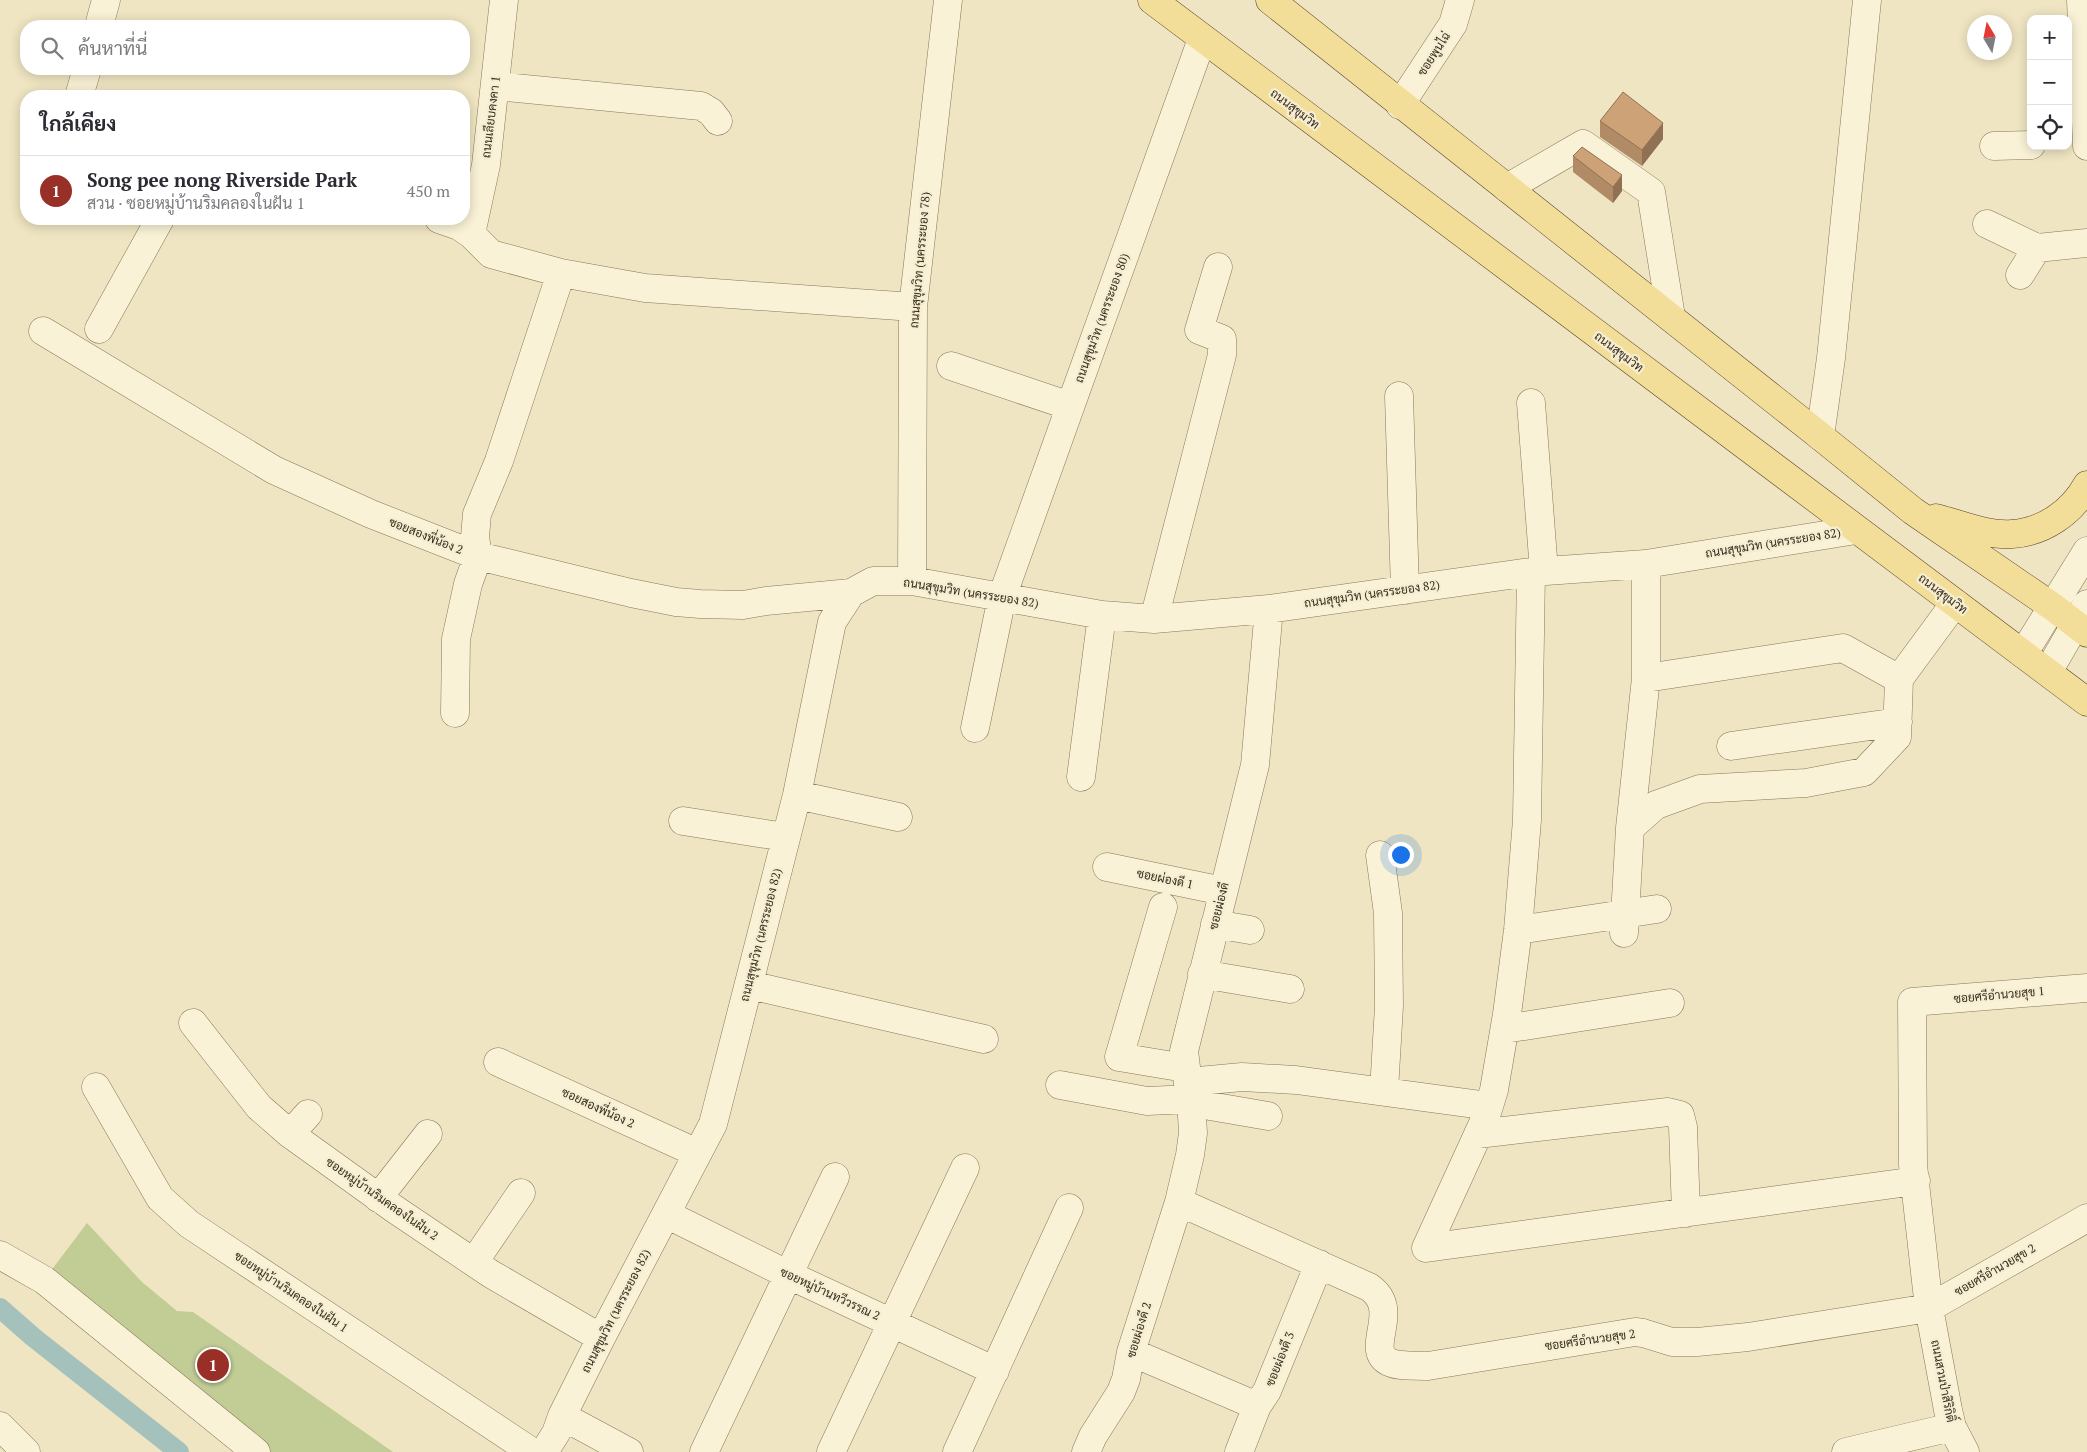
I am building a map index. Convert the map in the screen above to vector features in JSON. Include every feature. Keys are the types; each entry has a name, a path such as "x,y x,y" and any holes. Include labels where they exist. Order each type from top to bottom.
{"main road":[{"name":"ถนนสุขุมวิท","path":"1152,0 2087,702"},
{"path":"1270,0 1913,511 2053,607 2084,620"},
{"path":"1913,511 1984,531 2012,534 2040,528 2064,514 2079,499 2087,484"}],"street":[{"path":"101,20 106,0"},
{"name":"ถนนเลียบคงคา 1","path":"471,234 486,165 504,0"},
{"name":"ถนนสุขุมวิท (นครระยอง 78)","path":"912,581 913,307 948,0"},
{"name":"ซอยพูนไฉ่","path":"1400,105 1453,24 1460,0"},
{"path":"1820,436 1831,358 1867,0"},
{"path":"2072,143 2087,144 2079,3"},
{"name":"ถนนสุขุมวิท (นครระยอง 80)","path":"975,728 1002,597 1202,39"},
{"path":"81,90 85,75"},
{"path":"494,86 701,106 711,112 718,121"},
{"path":"1507,188 1583,144 1651,192 1671,318"},
{"path":"1994,146 2027,145"},
{"path":"1987,224 2037,248 2087,243"},
{"path":"99,328 157,225"},
{"path":"456,225 471,234 490,254 561,273 645,288 913,307"},
{"path":"2020,275 2037,248"},
{"path":"1154,620 1222,355 1222,339 1199,330 1218,267"},
{"path":"455,713 456,639 468,584 478,556 475,537 477,514 499,461 561,273"},
{"name":"ซอยสองพี่น้อง 2","path":"43,331 274,470 371,514 478,556 630,593 676,602 743,605 851,593"},
{"path":"951,366 1070,406"},
{"path":"1399,396 1405,590"},
{"path":"1531,403 1538,572 1526,820 1518,930 1505,1029 1494,1090 1478,1134 1426,1248 1916,1181"},
{"name":"ถนนสุขุมวิท (นครระยอง 82)","path":"544,1452 556,1433 562,1416 601,1338 713,1124 797,794 832,622 851,593 873,581 912,581 1102,615 1154,620 1269,609 1538,572 1646,564 1856,530"},
{"path":"2023,654 2087,551"},
{"path":"1624,923 1630,828 1646,678 1646,564"},
{"path":"1630,828 1656,805 1700,789 1806,783 1864,772 1897,737 1899,680 1955,603"},
{"name":"ซอยผ่องดี","path":"1179,1202 1193,1133 1192,1083 1184,1051 1255,765 1269,609"},
{"path":"1080,777 1102,615"},
{"path":"2048,672 2084,620"},
{"path":"1646,678 1843,648 1899,680"},
{"path":"1731,746 1898,722"},
{"path":"797,794 898,817"},
{"path":"683,821 785,837"},
{"path":"1380,855 1388,913 1390,1006 1384,1091"},
{"name":"ซอยผ่องดี 1","path":"1107,867 1223,892"},
{"path":"1164,907 1119,1056 1192,1083 1210,1106 1268,1116"},
{"path":"1518,930 1624,923 1657,909"},
{"path":"1215,924 1250,930"},
{"path":"1202,974 1290,989"},
{"path":"749,985 984,1039"},
{"name":"ซอยศรีอำนวยสุข 1","path":"1912,1002 2087,988"},
{"name":"ถนนสวนป่าสิริกิติ์","path":"1912,1002 1913,1165 1929,1308 1952,1427 1966,1452"},
{"path":"1505,1029 1670,1003"},
{"name":"ซอยหมู่บ้านริมคลองในฝัน 2","path":"193,1023 259,1107 290,1134 378,1198 474,1262 601,1338"},
{"name":"ซอยสองพี่น้อง 2","path":"498,1062 697,1153"},
{"path":"1060,1085 1147,1101 1192,1083 1242,1078 1269,1078 1384,1091 1489,1106"},
{"name":"ซอยหมู่บ้านริมคลองในฝัน 1","path":"96,1087 160,1198 174,1211 197,1229 532,1452"},
{"path":"1478,1134 1675,1113 1680,1116 1683,1127 1686,1213"},
{"path":"290,1134 308,1114"},
{"path":"378,1198 428,1134"},
{"path":"831,1452 965,1168"},
{"path":"704,1452 836,1177"},
{"path":"474,1262 521,1193"},
{"name":"ซอยศรีอำนวยสุข 2","path":"1179,1202 1368,1287 1379,1295 1384,1310 1380,1336 1381,1352 1388,1362 1428,1366 1635,1332 1681,1343 1748,1338 1929,1308 2087,1218"},
{"name":"ซอยผ่องดี 2","path":"1086,1452 1092,1436 1121,1392 1131,1352 1179,1202"},
{"path":"957,1452 1069,1208"},
{"name":"ซอยหมู่บ้านทวีวรรณ 2","path":"666,1214 789,1275 995,1371"},
{"path":"0,1255 44,1280 256,1452"},
{"name":"ซอยผ่องดี 3","path":"1239,1452 1257,1406 1267,1391 1319,1264"},
{"path":"1131,1352 1257,1406"},
{"path":"562,1416 629,1452"},
{"path":"0,1426 26,1452"},
{"path":"1846,1452 1952,1427"}],"green space":[{"path":"87,1223 142,1282 177,1311 193,1312 393,1452 261,1452 47,1276"}],"building":[{"path":"1623,92 1663,123 1642,150 1600,121"},
{"path":"1582,147 1622,175 1613,187 1573,156"}],"waterway":[{"path":"0,1308 33,1337 179,1452"}],"place":[{"name":"Song pee nong Riverside Park","path":"213,1365"}]}
